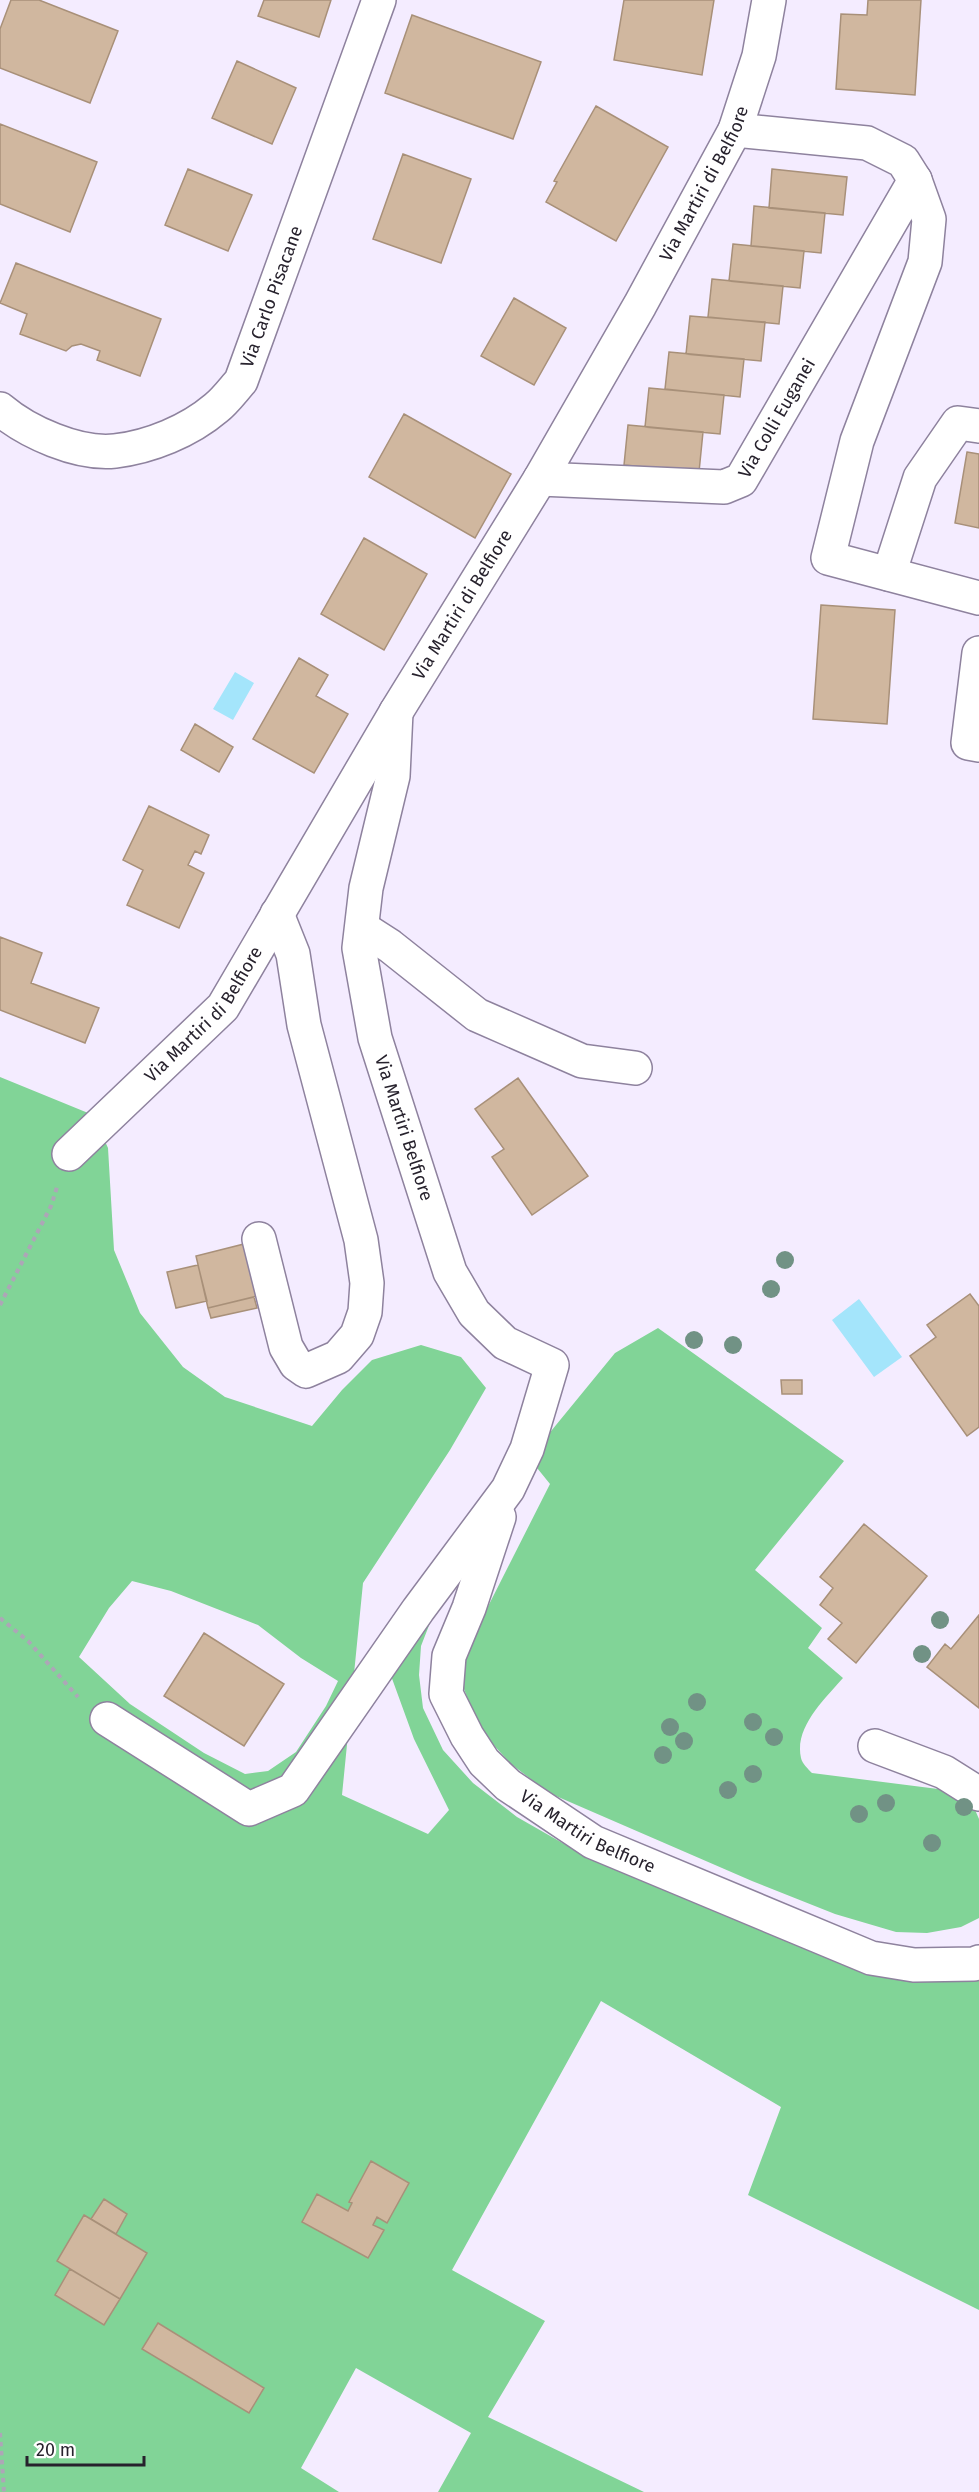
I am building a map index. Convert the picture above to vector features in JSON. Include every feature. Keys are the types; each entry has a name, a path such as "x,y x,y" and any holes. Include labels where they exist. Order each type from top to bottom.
{"street":[{"name":"Via Carlo Pisacane","path":"0,409 39,435 75,447 113,451 152,443 190,427 218,407 241,381 379,0"},
{"name":"Via Martiri di Belfiore","path":"69,1154 223,1006 396,712 540,479 640,304 735,130 759,56 769,0"},
{"path":"735,130 867,143 903,161 915,180 929,219 925,262 857,441 828,558 979,598"},
{"name":"Via Colli Euganei","path":"540,479 724,487 741,480 915,180"},
{"path":"889,574 921,478 958,423 979,426"},
{"path":"979,653 968,742 979,745"},
{"name":"Via Martiri Belfiore","path":"396,712 393,776 366,888 359,948 375,1038 450,1272 474,1313 505,1343 552,1365 527,1449 508,1489 469,1608 449,1656 446,1694 467,1736 484,1762 508,1785 593,1842 871,1958 914,1965 979,1962"},
{"path":"259,1239 285,1347 296,1364 306,1371 338,1357 357,1335 365,1312 367,1283 361,1240 304,1025 293,954 277,914"},
{"path":"362,928 390,946 477,1015 582,1061 635,1068"},
{"name":"Via Martiri Belfiore","path":"107,1719 249,1809 293,1790 418,1610 508,1489"},
{"path":"875,1746 944,1772 979,1794"}],"path":[{"path":"0,1305 51,1206 69,1154"},
{"path":"0,1618 28,1641 74,1694 107,1719"},
{"path":"0,2433 4,2492"}],"green space":[{"path":"0,1077 93,1115 108,1148 114,1250 140,1313 183,1367 225,1397 312,1426 342,1390 372,1360 421,1345 461,1357 486,1388 450,1450 363,1583 342,1795 428,1834 449,1810 414,1739 390,1673 442,1592 421,1646 419,1675 423,1708 443,1750 473,1783 517,1817 573,1849 781,1935 979,1972 979,2310 748,2195 781,2107 601,2001 452,2270 545,2321 488,2417 644,2492 438,2492 471,2433 356,2368 301,2468 339,2492 0,2492","holes":["132,1581 171,1591 258,1625 301,1658 338,1681 326,1706 296,1752 268,1771 245,1774 204,1753 130,1704 79,1657 109,1608"]},
{"path":"658,1328 844,1461 755,1570 822,1628 808,1648 843,1678 820,1704 806,1725 800,1747 801,1758 812,1773 946,1790 972,1803 979,1819 979,1918 961,1927 927,1933 896,1932 835,1914 752,1881 549,1793 511,1764 480,1730 462,1684 466,1650 550,1484 529,1458 615,1353"}],"water":[{"path":"235,672 254,683 233,720 213,709"},
{"path":"859,1299 902,1357 874,1377 832,1320"}],"building":[{"path":"11,0 39,0 118,31 90,103 0,68 0,29"},
{"path":"264,0 331,0 319,37 258,16"},
{"path":"624,0 714,0 702,75 614,60"},
{"path":"868,0 921,0 915,95 836,89 841,14 867,15"},
{"path":"412,15 541,62 513,139 385,93"},
{"path":"237,61 296,88 272,144 212,118"},
{"path":"596,106 668,147 616,241 546,202 557,182 554,181"},
{"path":"0,124 97,162 70,232 0,204"},
{"path":"403,154 471,179 441,263 373,239"},
{"path":"188,169 252,195 228,251 165,225"},
{"path":"772,169 847,177 843,215 769,208"},
{"path":"754,206 825,213 821,253 751,246"},
{"path":"733,244 804,251 800,288 729,281"},
{"path":"16,263 161,319 140,376 97,360 100,351 81,344 72,346 66,351 20,334 27,314 0,303"},
{"path":"712,279 783,286 779,324 708,317"},
{"path":"514,298 566,328 534,385 481,356"},
{"path":"690,316 765,322 761,361 686,354"},
{"path":"669,352 744,359 740,397 665,389"},
{"path":"649,388 724,395 720,434 645,427"},
{"path":"404,414 511,474 475,538 369,477"},
{"path":"628,425 703,432 699,472 624,465"},
{"path":"967,452 979,454 979,528 955,523"},
{"path":"364,538 427,574 384,650 321,614"},
{"path":"821,605 895,610 887,724 813,719"},
{"path":"299,658 328,675 316,696 348,714 314,773 253,739"},
{"path":"195,724 233,747 219,772 181,750"},
{"path":"149,806 209,835 201,854 195,851 188,865 204,873 179,928 127,905 143,870 123,860"},
{"path":"0,937 42,953 31,983 99,1008 85,1043 0,1010"},
{"path":"518,1078 588,1176 532,1215 492,1157 504,1149 475,1109"},
{"path":"244,1244 257,1296 208,1308 196,1256"},
{"path":"198,1265 207,1301 176,1308 167,1272"},
{"path":"970,1294 979,1306 979,1427 967,1436 910,1356 936,1337 927,1325"},
{"path":"254,1297 257,1308 211,1318 208,1308"},
{"path":"781,1380 802,1380 802,1394 782,1394"},
{"path":"864,1524 927,1576 856,1663 828,1639 842,1623 820,1605 833,1588 820,1577"},
{"path":"979,1615 979,1708 927,1667 945,1644 951,1649"},
{"path":"204,1633 284,1684 244,1746 164,1696"},
{"path":"371,2161 409,2183 387,2223 377,2217 373,2225 384,2230 368,2258 302,2222 317,2194 348,2211 352,2203 349,2202"},
{"path":"104,2199 127,2214 116,2234 91,2219"},
{"path":"84,2215 147,2253 120,2299 57,2261"},
{"path":"70,2269 120,2299 104,2325 55,2295"},
{"path":"158,2323 264,2388 249,2413 142,2349"}]}
